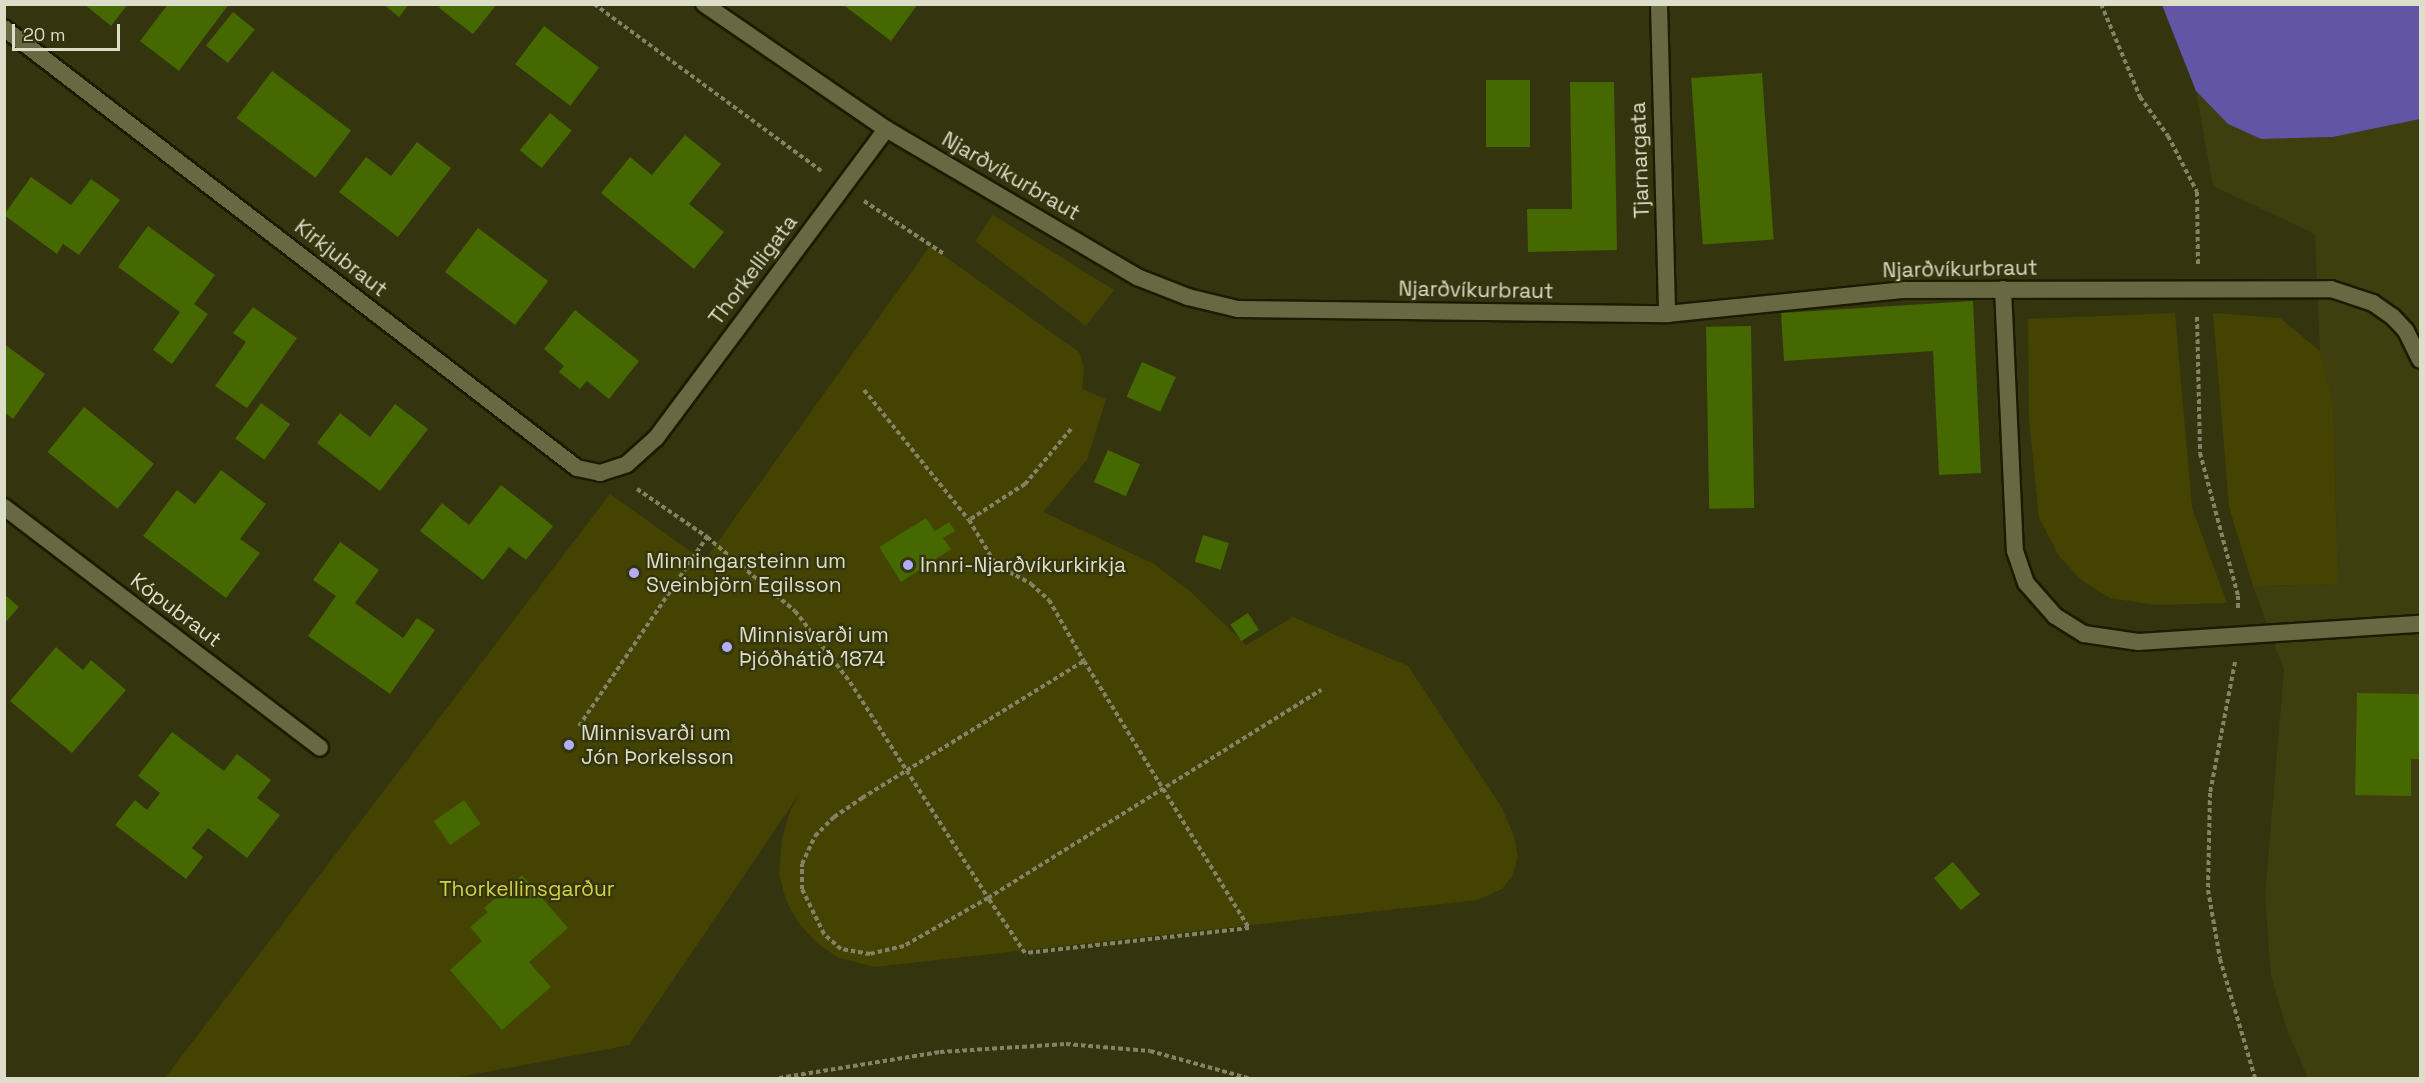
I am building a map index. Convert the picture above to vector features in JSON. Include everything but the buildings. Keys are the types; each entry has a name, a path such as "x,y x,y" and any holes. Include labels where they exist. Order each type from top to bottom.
{"street":[{"name":"Njarðvíkurbraut","path":"704,4 886,129 1137,277 1188,297 1238,309 1667,314 1905,290 2331,289 2373,303 2393,317 2406,331 2421,360"},
{"name":"Tjarnargata","path":"1659,4 1667,314"},
{"name":"Kirkjubraut","path":"4,28 577,468 600,473"},
{"name":"Thorkelligata","path":"600,473 627,464 656,438 886,129"},
{"path":"2003,289 2015,551 2026,583 2055,615 2084,634 2138,642 2421,624"},
{"name":"Kópubraut","path":"4,507 320,748"}],"path":[{"path":"594,4 843,187 944,254"},
{"path":"2101,4 2140,97 2168,136 2197,192 2200,235 2196,289 2200,453 2238,596 2237,656 2210,793 2208,891 2220,959 2255,1078"},
{"path":"600,473 640,490 707,537 795,611 850,682 1025,953 1249,928 1048,600 1031,584 996,565 969,520 864,390"},
{"path":"969,520 1025,484 1071,429"},
{"path":"579,726 707,537"},
{"path":"1084,661 906,770 834,817 815,836 802,864 802,889 824,934 841,949 870,954 904,946 988,898 1321,690"},
{"path":"779,1078 940,1052 1066,1044 1150,1051 1248,1078"}],"shaded area":[{"path":"2162,5 2420,5 2420,119 2333,137 2261,139 2228,124 2196,91"},
{"path":"2196,91 2228,124 2261,139 2333,137 2420,119 2420,1078 2308,1078 2287,1030 2271,976 2265,896 2284,670 2253,586 2338,584 2333,402 2320,351 2315,234 2213,186"}],"green space":[{"path":"993,215 1114,290 1086,326 975,241"},
{"name":"Thorkellinsgarður","path":"930,246 1079,352 1084,369 1082,389 1106,399 1087,460 1043,512 1154,564 1192,593 1246,645 1293,617 1408,666 1501,806 1514,836 1518,857 1512,876 1502,889 1478,900 874,967 837,957 817,943 797,921 786,900 779,874 782,838 790,811 800,793 629,1045 455,1078 165,1078 610,494 704,561","holes":["926,518 935,531 949,522 943,538 950,549 901,581 879,547"]},
{"path":"2175,313 2192,508 2227,603 2156,605 2110,598 2081,580 2059,556 2039,518 2029,419 2028,319"},
{"path":"2213,313 2280,318 2320,351 2333,402 2338,584 2253,586 2229,507"}],"place":[{"name":"Innri-Njarðvíkurkirkja","path":"908,565"},
{"name":"Minningarsteinn um Sveinbjörn Egilsson","path":"634,573"},
{"name":"Minnisvarði um Þjóðhátið 1874","path":"727,647"},
{"name":"Minnisvarði um Jón Þorkelsson","path":"569,745"}]}
